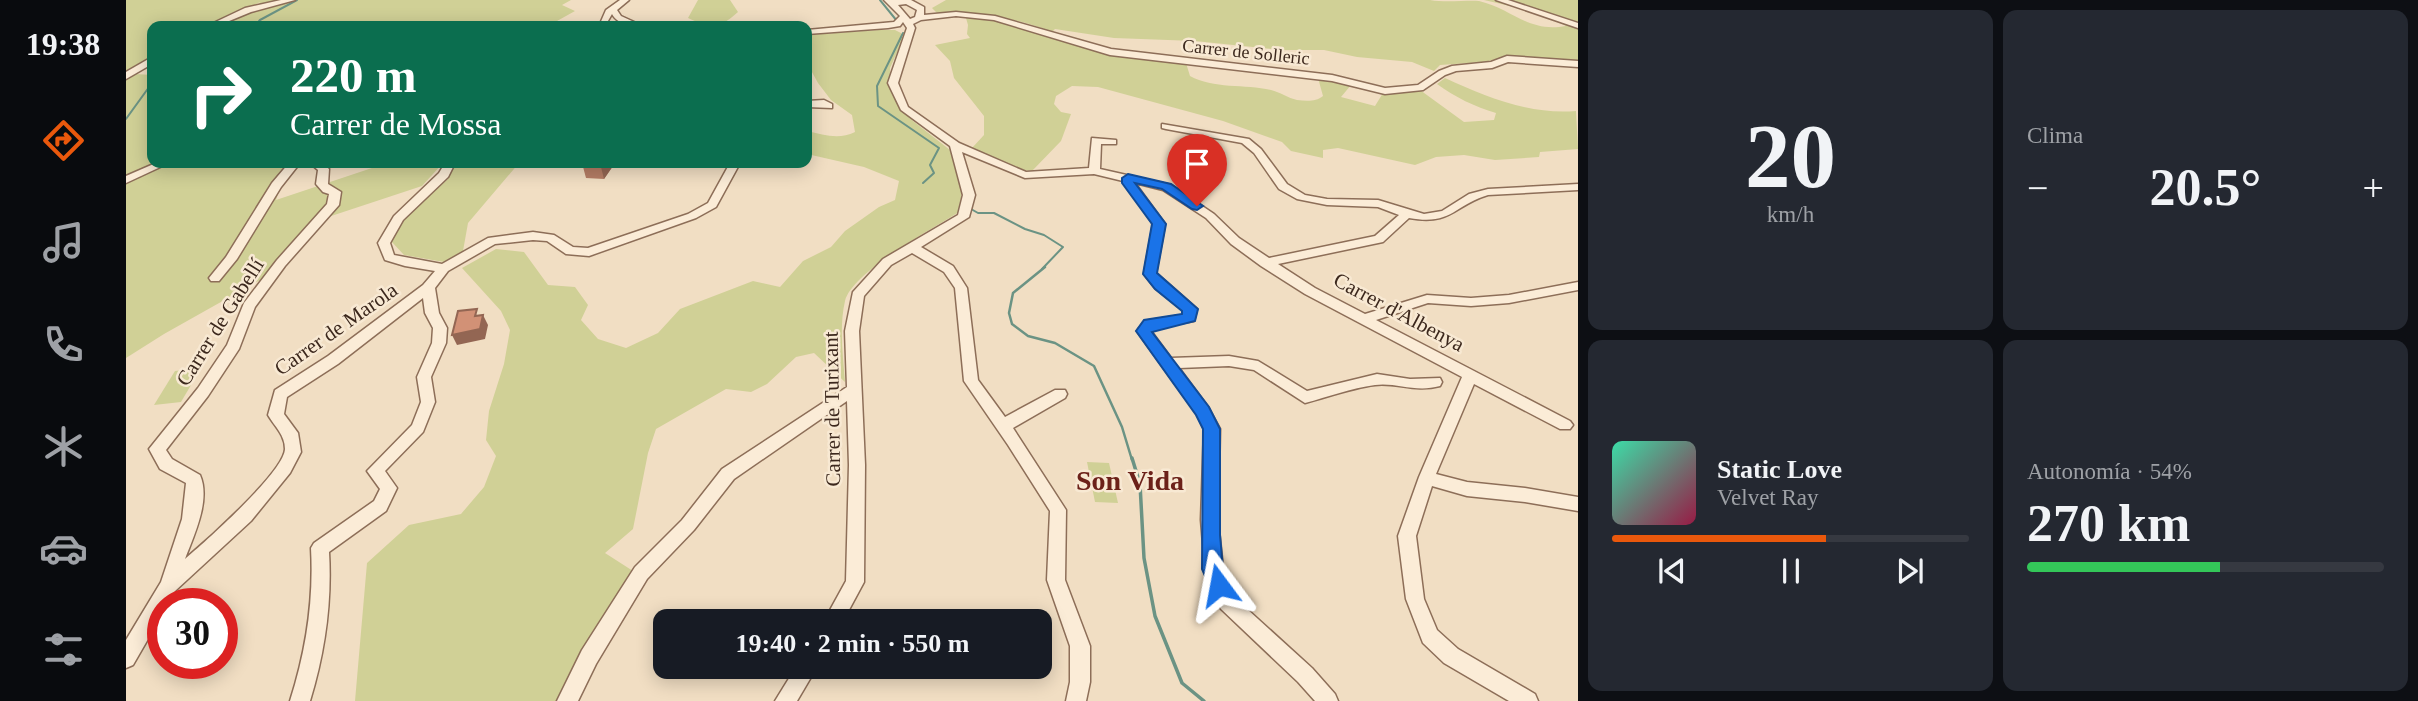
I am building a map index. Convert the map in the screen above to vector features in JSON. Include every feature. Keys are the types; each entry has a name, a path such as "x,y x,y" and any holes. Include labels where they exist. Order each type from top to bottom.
{"street":[{"path":"222,21 247,10 291,0"},
{"path":"603,21 625,0"},
{"path":"1500,0 1578,26"},
{"path":"890,2 907,1 920,14"},
{"path":"890,2 907,24"},
{"path":"613,9 618,18 626,21"},
{"name":"Carrer de Solleric","path":"888,26 907,24 920,14 995,18 1110,52 1332,78 1385,91 1420,88 1442,73 1455,68 1492,65 1507,59 1578,64"},
{"path":"610,21 618,18"},
{"path":"812,32 907,24"},
{"name":"Carrer d'Albenya","path":"907,24 909,39 893,83 904,108 955,145 1025,175 1094,171 1167,187 1183,196 1235,241 1310,291 1470,376 1427,477 1407,536 1415,599 1430,636 1451,656 1528,701"},
{"path":"126,76 147,63"},
{"path":"812,104 824,103 829,106"},
{"path":"1166,125 1212,136 1224,135 1250,144 1266,161 1275,180 1304,199 1367,201 1424,217 1445,215 1473,196 1488,192 1578,187"},
{"path":"1094,171 1096,140 1112,142"},
{"name":"Carrer de Turixant","path":"840,609 855,582 857,465 852,331 858,295 887,262 963,218 969,195 955,145"},
{"path":"960,163 984,157"},
{"path":"126,180 153,168"},
{"name":"Carrer de Gabellí","path":"215,278 231,259 276,185 291,168"},
{"name":"Carrer de Gabellí","path":"169,585 197,499 194,480 166,464 157,449 203,392 234,346 249,306 281,264 333,205 335,192 327,190 322,184 322,168"},
{"path":"448,168 444,175 398,218 384,243 389,257 444,268 492,241 533,236 550,239 570,251 589,252 691,216 712,205 718,198 730,168"},
{"path":"1128,178 1159,224 1150,274 1190,309 1189,318 1168,324 1150,324 1144,331 1203,411 1212,429 1213,569 1226,601 1314,682 1328,701"},
{"path":"1265,262 1379,239 1407,214"},
{"path":"913,248 949,269 961,288 971,381 1058,510 1056,580 1080,646 1080,682 1076,701"},
{"name":"Carrer de Marola","path":"126,658 169,585 245,516 284,468 293,452 290,433 276,415 280,394 333,360 428,288 444,268"},
{"path":"1365,319 1427,299 1471,302 1508,299 1578,286"},
{"path":"300,701 309,675 323,583 320,548 380,506 389,488 375,471 418,428 428,402 424,377 439,343 440,328 432,313 428,288"},
{"path":"1169,363 1229,361 1258,366 1305,397 1377,379 1410,383 1435,382"},
{"path":"1470,376 1565,425"},
{"path":"567,701 589,657 641,573 688,525 728,474 771,442 854,389"},
{"path":"1003,426 1060,394"},
{"path":"1427,477 1446,486 1474,492 1506,493 1578,504"},
{"path":"785,701 799,679"}],"green space":[{"path":"126,0 571,0 562,5 575,11 557,21 231,21 254,10 260,2 224,21 147,21 147,63 126,75"},
{"path":"698,0 730,0 738,12 726,21 696,21 688,18"},
{"path":"946,0 1479,1 1531,23 1553,27 1566,26 1540,13 1484,0 1578,0 1578,61 1509,56 1484,62 1440,65 1434,71 1412,62 1357,57 1324,50 1281,50 1195,41 1114,38 1055,29 1052,32 1009,19 967,13 937,13 932,8"},
{"path":"966,18 995,20 1105,54 1186,63 1190,76 1219,85 1271,90 1307,101 1323,96 1318,78 1351,85 1341,97 1375,106 1383,93 1420,90 1464,122 1494,120 1496,113 1465,101 1437,84 1445,78 1509,103 1542,110 1576,111 1578,149 1540,152 1539,157 1495,160 1464,155 1436,157 1415,165 1338,148 1323,150 1323,158 1291,151 1282,142 1223,121 1098,87 1072,86 1056,96 1054,104 1061,112 1071,114 1061,141 1032,171 1022,170 972,148 984,135 984,116 954,78 950,61 935,45 970,38 967,34"},
{"path":"879,30 895,30 901,33 903,39 890,68 891,91 897,103 913,121 950,150 962,191 959,212 894,252 862,277 851,290 845,301 842,321 845,382 814,353 796,357 767,384 751,392 726,389 656,429 648,453 633,529 605,553 633,571 560,701 355,701 367,563 409,525 461,514 484,487 496,456 486,440 489,411 504,364 510,330 501,311 462,268 496,249 524,252 548,285 575,287 588,305 581,320 598,339 626,348 658,333 680,309 753,281 780,287 803,261 831,247 845,231 879,207 895,200 899,181 864,167 812,155 812,132 837,136 855,132 852,115 831,100 812,72 812,35"},
{"path":"135,74 147,75 147,168 293,168 283,179 276,200 372,168 438,168 422,186 313,222 260,280 126,358 126,79"},
{"path":"454,168 515,168 468,223 463,251 444,262 404,255 391,241 404,218 448,179"},
{"path":"201,368 181,402 154,405 175,371"},
{"path":"1087,462 1109,463 1118,503 1095,502"}],"building":[{"path":"477,309 475,316 483,315 480,329 452,335 458,311"}],"waterway":[{"path":"259,21 297,0"},
{"path":"880,0 897,21"},
{"path":"903,33 877,86 878,106 939,148 930,165 934,173 923,183"},
{"path":"126,119 147,90"},
{"path":"971,209 978,213 994,213 1025,229 1044,235 1063,247 1042,269"},
{"path":"1045,267 1013,293 1009,313 1012,324 1028,336 1055,343 1094,366 1122,427 1132,460"},
{"path":"1132,458 1140,484 1144,558 1155,616 1182,683 1204,701"}],"district":[{"name":"Son Vida","path":"1130,480"}],"route":[{"path":"1197,206 1167,187 1128,178 1159,224 1158,243 1150,274 1190,309 1189,318 1168,324 1150,324 1144,331 1203,411 1212,429 1211,535 1213,569 1219,585"}]}
